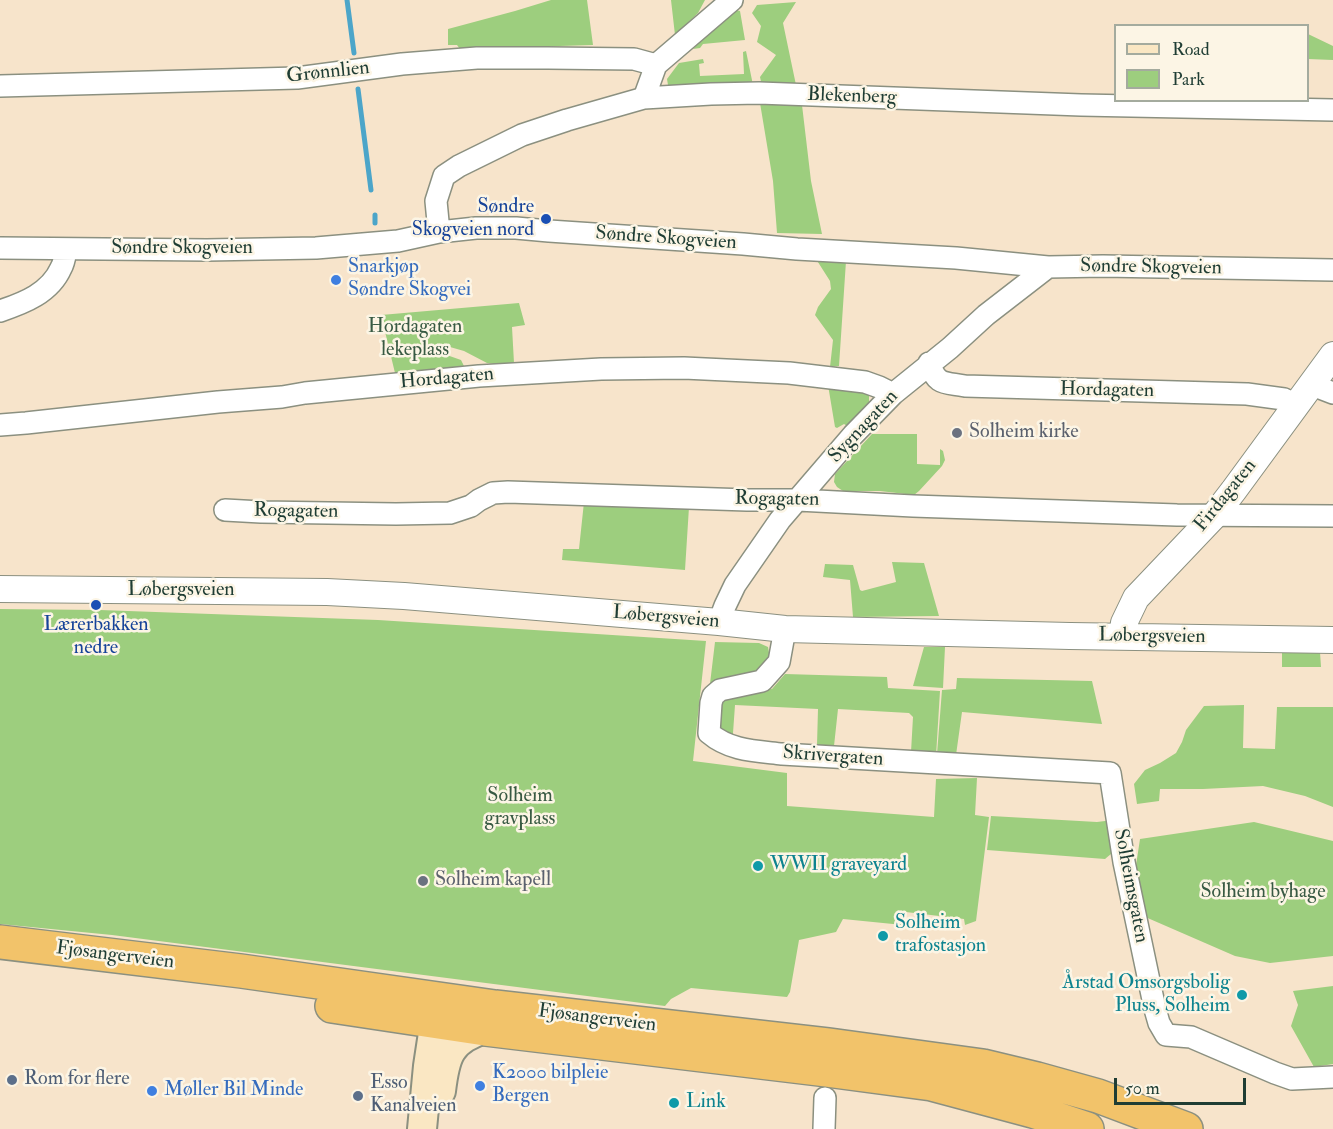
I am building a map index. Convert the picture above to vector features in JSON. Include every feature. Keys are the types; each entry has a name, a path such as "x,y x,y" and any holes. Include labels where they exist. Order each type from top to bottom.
{"highway":[{"name":"Fjøsangerveien","path":"0,942 229,969 437,1010 485,1029 932,1084 1033,1111 1087,1129"},
{"name":"Fjøsangerveien","path":"0,963 437,1010 495,1007 861,1049 983,1066 1098,1096 1186,1129"}],"main road":[{"path":"422,1129 428,1066 437,1010"},
{"path":"438,1129 444,1068 448,1057 454,1046 470,1034 485,1029"}],"street":[{"path":"644,98 656,65 732,0"},
{"name":"Grønnlien","path":"0,86 297,78 402,64 477,58 634,59 656,65"},
{"name":"Blekenberg","path":"439,232 436,201 444,176 459,166 522,135 644,98 759,93 1081,105 1333,110"},
{"name":"Søndre Skogveien","path":"0,248 66,250 316,248 398,241 439,232 476,228 516,228 966,259 1048,267 1333,270"},
{"path":"0,311 24,303 46,288 62,267 66,250"},
{"name":"Sygnagaten","path":"719,622 735,585 780,520 850,439 893,394 950,348 986,315 1048,267"},
{"name":"Firdagaten","path":"1122,636 1124,623 1136,598 1214,516 1296,405 1323,387 1333,355"},
{"name":"Hordagaten","path":"929,363 933,375 940,381 965,386 1247,394 1284,399 1296,405"},
{"name":"Hordagaten","path":"0,425 458,378 601,369 684,368 789,373 865,382 893,394"},
{"name":"Rogagaten","path":"225,510 450,513 471,506 493,493 508,492 798,500 1214,516 1333,516"},
{"name":"Løbergsveien","path":"0,588 327,592 404,596 785,629 1333,640"},
{"name":"Skrivergaten","path":"785,629 779,662 762,681 720,690 713,696 709,733 718,741 738,748 782,754 1110,774"},
{"name":"Solheimsgaten","path":"1110,774 1124,862 1155,1009 1166,1035 1191,1037 1292,1079 1333,1077"},
{"path":"824,1129 825,1098"}],"green space":[{"path":"551,0 587,0 593,45 460,49 457,45 448,45 448,29"},
{"path":"671,0 705,0 698,13 675,35"},
{"path":"796,2 783,23 796,85 762,86 760,77 776,55 757,42 761,26 752,13 757,5"},
{"path":"736,10 740,11 745,40 703,44 700,48 693,49 704,37"},
{"path":"1309,34 1333,46 1333,60 1309,59"},
{"path":"746,51 753,85 674,89 668,85 667,79 679,63 703,59 704,63 699,64 700,76 744,74 743,52"},
{"path":"760,103 802,105 811,181 822,234 777,233 773,181"},
{"path":"816,259 846,261 839,366 830,367 833,340 815,315 831,289 830,281"},
{"name":"Hordagaten lekeplass","path":"519,303 525,325 512,327 514,363 501,365 487,363 464,351 443,345 441,353 461,360 464,366 395,373 381,315"},
{"path":"828,385 861,388 869,396 869,405 849,427 844,424 835,427"},
{"path":"872,434 917,434 917,464 940,465 940,449 943,451 945,460 914,495 880,491 843,491 834,482 835,474"},
{"path":"584,502 689,507 685,570 562,560 563,549 579,549"},
{"path":"892,562 924,563 939,616 853,617 850,580 823,577 825,564 853,565 862,591 896,582"},
{"name":"Solheim gravplass","path":"0,609 100,610 378,620 706,641 693,761 787,773 787,806 934,817 936,779 977,778 975,815 989,817 976,921 965,925 964,919 906,912 903,925 843,919 836,932 799,940 790,992 787,997 691,988 671,999 665,1006 112,935 0,924"},
{"path":"715,642 759,643 768,647 770,658 758,671 709,692"},
{"path":"924,647 945,647 943,688 913,686"},
{"path":"1282,652 1320,652 1321,667 1282,667"},
{"path":"785,674 887,677 888,688 940,691 936,756 911,752 913,717 909,713 838,709 834,746 817,745 818,709 735,705 733,741 719,724 719,702 728,694 772,689"},
{"path":"957,678 1092,681 1102,724 962,712 956,755 937,754 942,690 956,689"},
{"path":"1244,705 1243,748 1275,749 1277,707 1333,707 1333,807 1305,796 1263,786 1160,789 1159,801 1137,804 1134,784 1145,770 1176,753 1186,730 1204,706"},
{"path":"991,816 1097,822 1113,820 1118,848 1105,859 987,850"},
{"name":"Solheim byhage","path":"1254,822 1333,841 1333,956 1270,963 1235,956 1143,916 1135,872 1140,839"},
{"path":"1333,986 1333,1064 1314,1067 1291,1026 1298,1005 1293,991"}],"waterway":[{"path":"347,0 354,53"},
{"path":"358,89 371,190"},
{"path":"375,215 375,223"}],"place":[{"name":"Søndre Skogveien nord","path":"546,219"},
{"name":"Snarkjøp Søndre Skogvei","path":"336,280"},
{"name":"Solheim kirke","path":"957,433"},
{"name":"Lærerbakken nedre","path":"96,605"},
{"name":"WWII graveyard","path":"758,866"},
{"name":"Solheim kapell","path":"423,881"},
{"name":"Solheim trafostasjon","path":"883,936"},
{"name":"Årstad Omsorgsbolig Pluss, Solheim","path":"1242,995"},
{"name":"Rom for flere","path":"12,1080"},
{"name":"K2000 bilpleie Bergen","path":"480,1086"},
{"name":"Møller Bil Minde","path":"152,1091"},
{"name":"Esso Kanalveien","path":"358,1096"},
{"name":"Link","path":"674,1103"}]}
